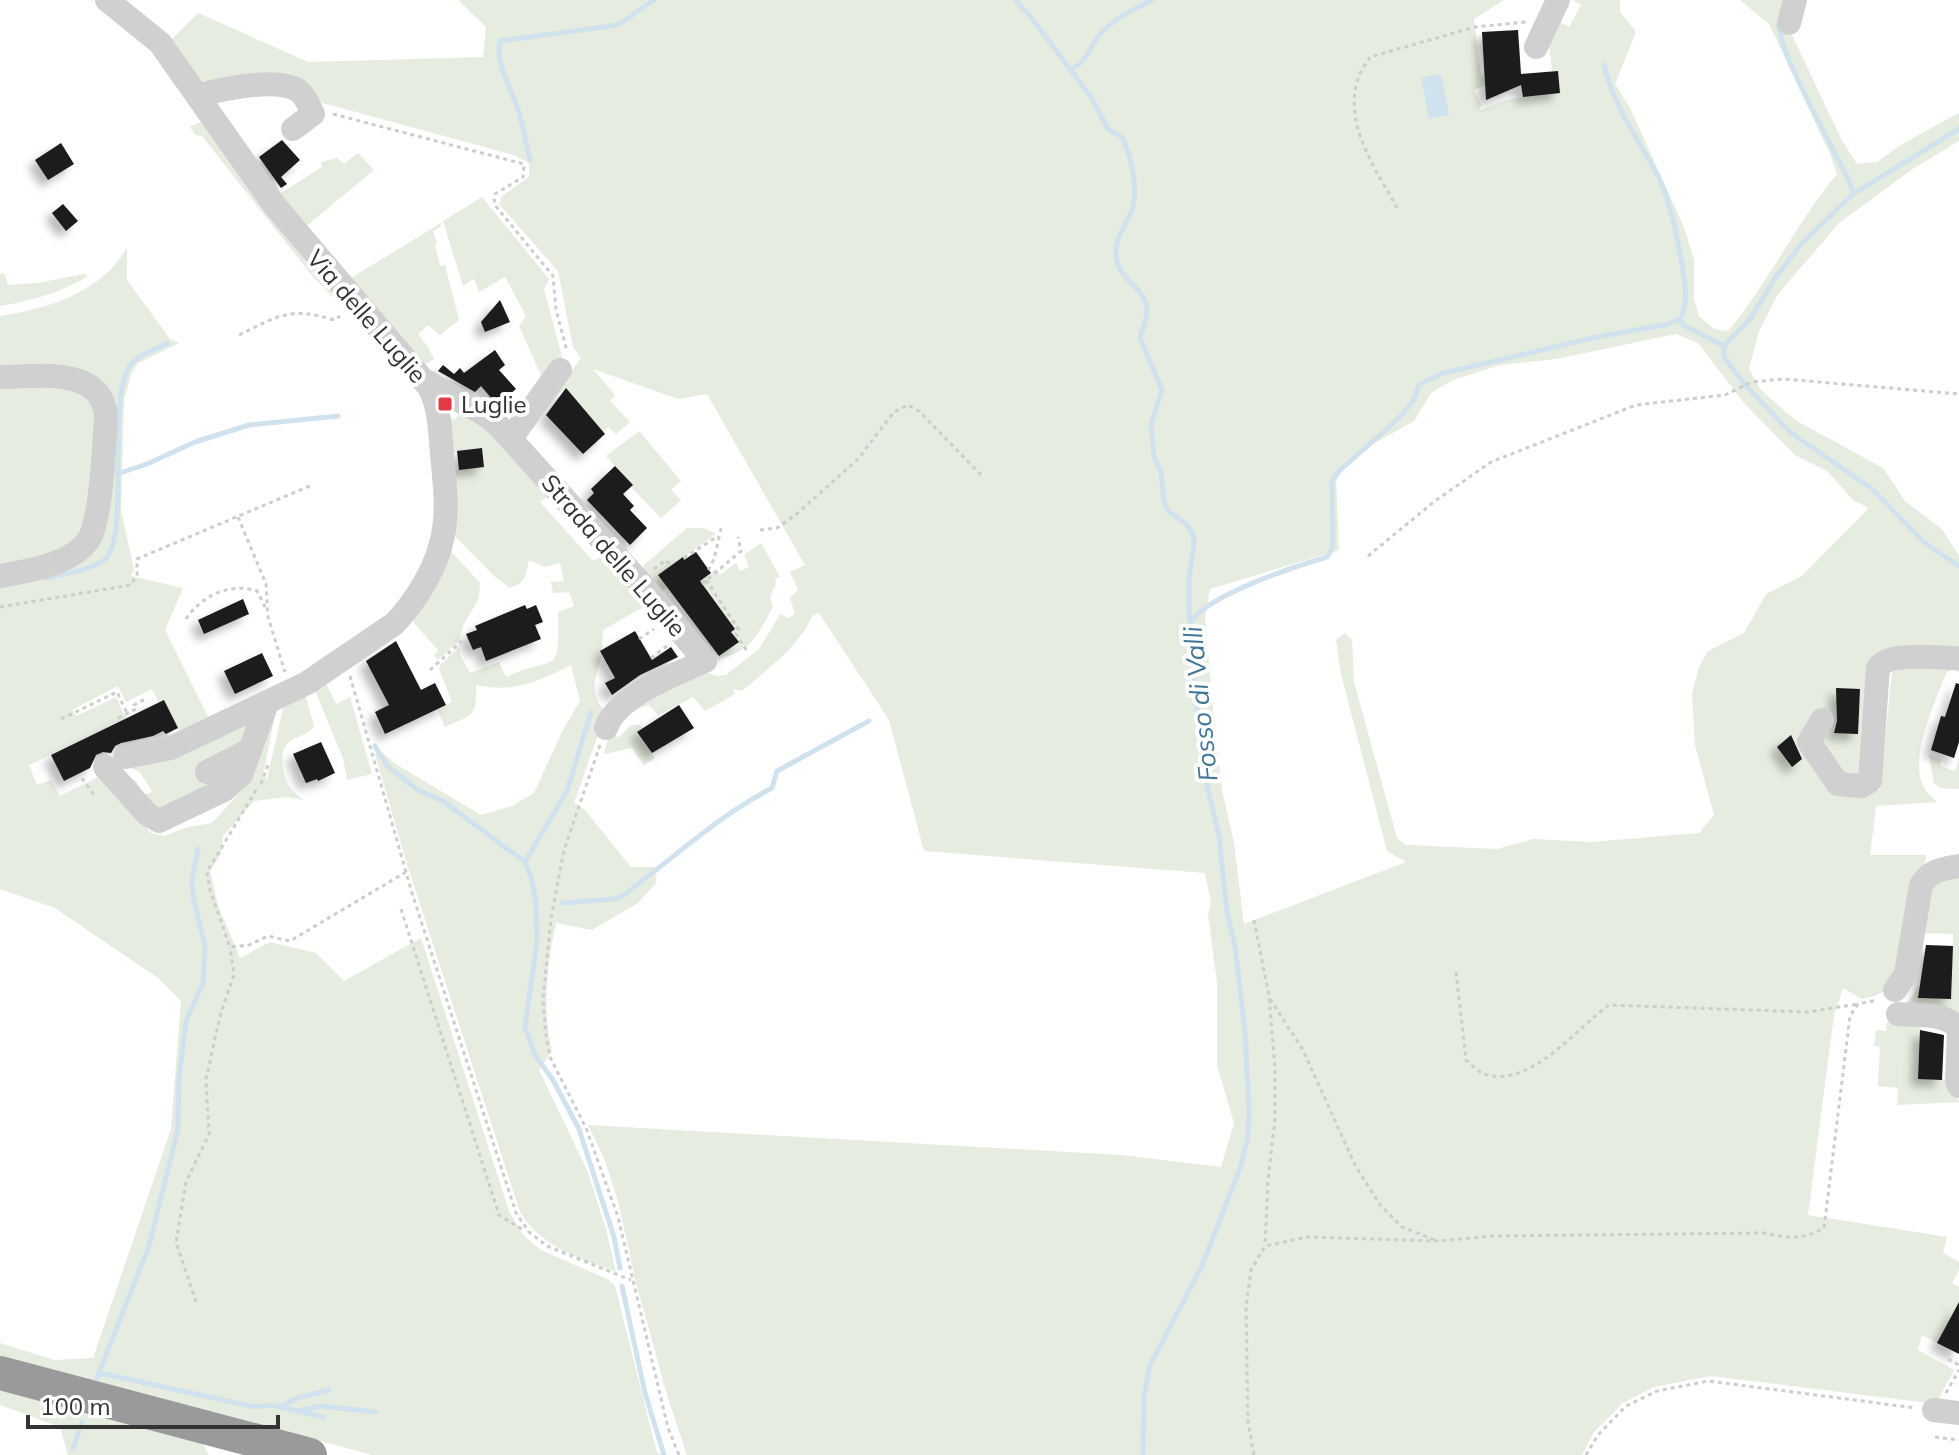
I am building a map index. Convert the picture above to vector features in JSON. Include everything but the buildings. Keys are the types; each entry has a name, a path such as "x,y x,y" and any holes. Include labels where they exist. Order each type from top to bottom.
{"highway":[{"path":"0,1373 310,1455"}],"street":[{"name":"Via delle Luglie","path":"107,0 160,43 263,190 356,303 424,379 440,422 447,511 445,535 438,561 406,612 394,624 290,692 171,748 115,762 147,814 159,821 224,790 259,756"},
{"path":"1536,47 1554,10"},
{"path":"198,96 237,87 285,86 300,92 313,114 293,129"},
{"path":"511,438 560,370"},
{"path":"0,377 66,377 82,382 96,392 105,405 106,416 96,519 89,539 67,558 0,576"},
{"name":"Strada delle Luglie","path":"424,379 447,396 482,412 511,438 638,580 705,661 657,683 619,707 606,728"},
{"path":"1822,720 1809,742 1838,784 1861,786 1870,781 1878,668 1882,662 1892,657 1959,658"},
{"path":"207,772 259,756 267,703"},
{"path":"1959,866 1934,871 1926,876 1921,885 1909,963 1896,1002 1952,1021 1959,1030 1959,1086"},
{"path":"1934,1410 1959,1413"}],"path":[{"path":"1397,208 1358,134 1355,108 1358,78 1370,57 1475,27 1554,10"},
{"path":"310,108 524,164 523,177 495,194 494,204 553,276 556,310 567,348 567,357 560,370"},
{"path":"239,335 288,312 312,313 334,320 356,303"},
{"path":"1368,556 1435,501 1491,462 1636,405 1725,395 1752,382 1784,379 1959,394"},
{"path":"760,530 777,528 798,513 858,459 894,412 908,405 919,411 982,476"},
{"path":"0,607 131,585 137,575 137,559 312,485"},
{"path":"238,517 266,584 268,613"},
{"path":"708,570 713,564 722,525"},
{"path":"684,558 718,536"},
{"path":"738,537 741,551 704,582 739,630 736,634 747,651"},
{"path":"186,619 193,608 211,594 242,586 257,591 268,613 290,692"},
{"path":"430,670 462,641"},
{"path":"343,657 406,872 516,1213 529,1232"},
{"path":"61,719 117,692 127,713"},
{"path":"118,718 136,709 134,705 147,698"},
{"path":"606,728 564,850 551,918 543,999 546,1036 550,1057 586,1128 618,1217 668,1428 679,1455"},
{"path":"196,1302 176,1242 186,1182 209,1134 206,1079 221,1012 234,975 230,947 210,890 207,872 265,776 259,756"},
{"path":"82,778 94,795"},
{"path":"230,947 249,945 268,936 290,941 406,872"},
{"path":"401,909 499,1215 558,1251 631,1280"},
{"path":"1254,920 1269,996 1275,1069 1275,1119 1265,1246 1251,1270 1246,1306 1248,1422 1254,1455"},
{"path":"1456,972 1466,1060 1484,1075 1509,1076 1532,1069 1609,1005 1808,1012 1879,999 1896,1002"},
{"path":"1269,996 1303,1050 1356,1167 1381,1206 1402,1227 1438,1241"},
{"path":"1265,1246 1307,1237 1438,1241 1493,1236 1764,1233 1791,1238 1808,1237 1824,1228 1850,1016 1858,1004"},
{"path":"1948,1359 1959,1365"},
{"path":"1586,1455 1598,1435 1626,1406 1657,1391 1708,1381 1934,1410"},
{"path":"1935,1437 1959,1440"}],"shaded area":[{"path":"458,0 1504,0 1474,19 1481,76 1492,75 1494,82 1474,90 1480,110 1506,100 1560,92 1558,71 1552,71 1549,44 1558,21 1569,27 1581,5 1573,0 1620,0 1620,12 1636,32 1615,84 1630,108 1684,227 1694,260 1694,300 1699,316 1714,329 1728,331 1837,174 1769,24 1740,0 1790,0 1785,20 1841,139 1857,164 1877,162 1902,144 1959,113 1959,141 1914,168 1839,223 1778,294 1759,331 1749,369 1760,389 1795,420 1883,468 1905,501 1942,529 1959,556 1959,653 1890,652 1862,791 1880,790 1893,661 1959,662 1959,672 1952,670 1946,673 1921,747 1920,776 1924,788 1937,802 1876,806 1870,855 1926,855 1916,904 1891,980 1877,995 1862,999 1843,988 1834,1015 1808,1215 1947,1237 1943,1253 1959,1262 1959,1270 1952,1283 1959,1287 1959,1302 1937,1343 1922,1335 1918,1350 1954,1370 1936,1404 1711,1376 1654,1387 1623,1403 1594,1432 1582,1455 687,1455 636,1283 618,1201 604,1158 588,1125 1121,1155 1221,1167 1234,1123 1217,1065 1217,982 1208,914 1211,902 1205,873 924,851 889,720 819,613 812,616 790,648 742,691 733,689 735,694 705,711 693,697 658,715 649,705 619,716 702,671 717,676 726,675 760,648 780,614 788,618 795,614 790,598 798,590 790,572 805,565 707,394 678,399 593,369 615,395 610,401 630,422 616,434 608,427 603,432 566,388 546,405 581,358 573,347 558,271 499,204 502,196 529,177 529,163 514,155 312,100 201,87 169,42 198,13 308,62 483,57 486,27","holes":["1676,334 1698,343 1744,403 1795,455 1827,471 1853,500 1869,508 1802,576 1766,594 1744,633 1708,651 1699,667 1692,694 1695,745 1714,815 1699,833 1591,842 1533,839 1497,849 1406,845 1397,838 1354,682 1352,640 1345,633 1336,640 1341,674 1387,851 1406,862 1244,924 1234,843 1222,790 1213,708 1205,618 1210,589 1339,550 1336,477 1373,444 1414,421 1431,393 1453,380 1500,365 1556,359"]},
{"path":"204,123 346,302 344,308 314,278 202,136 195,135 190,127"},
{"path":"358,153 374,170 304,228 278,195 322,167 321,162 337,158 344,164"},
{"path":"482,197 549,279 544,289 562,357 544,382 519,326 526,316 505,277 479,292 474,279 463,286 443,221"},
{"path":"441,223 433,231 435,244 440,266 445,265 459,320 440,335 428,325 418,334 434,359 422,366 348,280"},
{"path":"127,248 127,280 170,339 179,343 138,363 132,372 124,400 121,510 134,570 131,576 183,588 165,630 209,719 180,734 164,701 159,703 152,689 126,702 118,686 72,710 76,716 116,697 126,718 29,765 37,785 51,780 60,796 100,776 151,833 164,836 188,827 212,823 243,789 277,705 263,776 267,779 284,704 305,694 314,726 288,743 282,758 289,786 304,800 288,797 254,801 223,836 221,854 210,871 218,905 240,958 270,942 316,953 344,981 421,938 509,1211 523,1235 541,1250 609,1280 615,1286 657,1453 665,1455 372,1455 0,1356 0,1343 54,1360 93,1358 171,1129 181,1001 158,978 55,908 0,889 0,316 72,296 103,276"},
{"path":"4,273 8,285 84,274 88,276 45,296 0,306 0,274"},
{"path":"461,410 470,414 552,493 540,502 593,561 602,557 649,604 603,630 595,692 606,712 574,803 584,809 631,867 655,867 656,883 638,903 592,930 556,923 547,987 547,1019 552,1051 539,1070 587,1170 616,1272 550,1243 520,1212 406,861 375,754 380,750 394,763 481,815 512,806 534,793 580,701 571,665 514,687 476,685 471,714 445,727 437,709 452,702 439,669 459,647 470,673 499,662 506,677 544,664 551,661 558,648 558,612 574,606 569,592 553,593 551,582 564,581 560,563 545,567 529,560 522,580 510,588 453,534 455,470 484,466 482,449 453,452 448,416 455,420"},
{"path":"639,431 681,481 671,489 681,500 661,518 606,456"},
{"path":"687,528 703,528 716,534 658,575 667,588 660,593 644,565"},
{"path":"761,543 780,577 775,578 770,597 773,607 758,634 746,646 719,659 739,642 731,631 734,629 700,581 716,569 720,575 736,563 740,571 749,567 744,555"},
{"path":"448,548 480,583 479,598 463,626 459,641 438,660 434,656 438,650 414,623 412,613"},
{"path":"324,679 336,704 350,697 372,774 347,780 343,758 314,688"},
{"path":"256,714 228,777 160,809 155,809 114,770 136,781 144,795 152,792 140,772 123,765"},
{"path":"639,724 643,728 637,733 655,758 644,765 632,748 604,754 609,735 619,737 630,726"},
{"path":"1929,755 1941,759 1940,766 1955,771 1959,758 1959,789 1940,788 1934,784"},
{"path":"1959,872 1959,1013 1952,1009 1900,1006 1909,1001 1919,985 1919,998 1951,999 1953,934 1920,933 1925,886"},
{"path":"1887,1022 1920,1026 1918,1078 1951,1080 1959,1102 1897,1105 1898,1088 1878,1086 1880,1047 1874,1046 1876,1030 1886,1031"},
{"path":"0,1383 200,1439 209,1455 68,1455 60,1427 0,1405"}],"water":[{"path":"1441,74 1449,115 1429,119 1421,78"}],"waterway":[{"path":"530,160 518,109 502,66 500,41 618,25 654,0"},
{"name":"Fosso di Valli","path":"1015,0 1091,97 1108,129 1122,137 1131,163 1134,202 1119,238 1116,256 1121,271 1141,294 1147,308 1140,338 1162,390 1151,424 1154,457 1161,472 1164,502 1168,511 1193,533 1189,608 1195,690 1207,786 1219,836 1245,1031 1248,1137 1240,1168 1202,1266 1150,1365 1144,1396 1143,1455"},
{"path":"1070,69 1085,58 1108,26 1152,0"},
{"path":"1779,24 1787,55 1853,194"},
{"path":"1191,621 1201,611 1234,592 1327,557 1333,540 1332,482 1338,472 1400,417 1413,401 1419,385 1440,374 1601,336 1665,325 1680,319 1685,306 1685,286 1670,208 1658,176 1620,109 1604,65"},
{"path":"1680,319 1683,325 1724,346 1751,318 1775,278 1802,243 1853,194 1959,129"},
{"path":"47,578 99,563 113,545 117,522 120,400 125,376 134,361 167,343"},
{"path":"1724,347 1724,357 1746,386 1791,433 1871,488 1925,543 1959,566"},
{"path":"117,474 195,442 249,425 338,416"},
{"path":"591,712 567,791 525,862 536,902 537,942 525,1027 535,1055 553,1080 579,1129 614,1237 620,1268"},
{"path":"563,903 614,899 624,895 714,825 772,788 777,771 869,721"},
{"path":"375,746 387,766 418,790 443,801 525,862"},
{"path":"97,1378 149,1246 178,1129 179,1077 186,1021 203,983 205,947 192,879 198,849"},
{"path":"622,1286 645,1393 664,1455"},
{"path":"100,1373 255,1407 271,1405 323,1417"},
{"path":"281,1407 294,1399 329,1390"},
{"path":"298,1411 321,1406 376,1412"},
{"path":"73,1449 82,1422"}],"place":[{"name":"Luglie","path":"445,404"}]}
